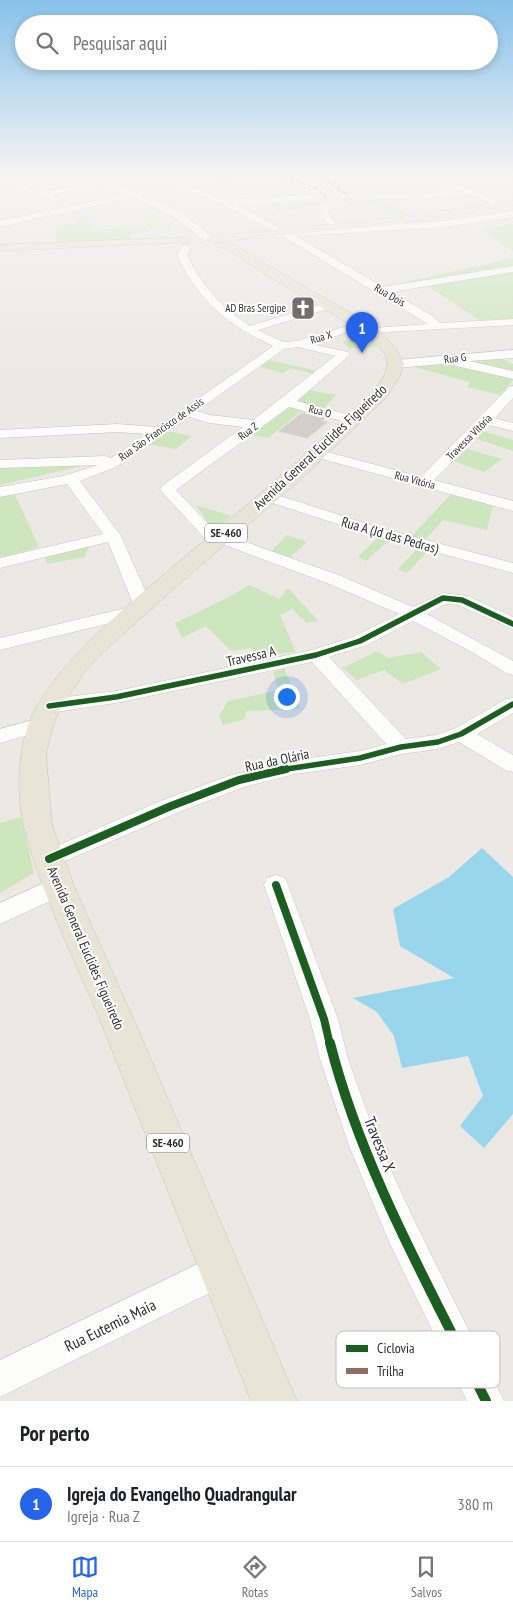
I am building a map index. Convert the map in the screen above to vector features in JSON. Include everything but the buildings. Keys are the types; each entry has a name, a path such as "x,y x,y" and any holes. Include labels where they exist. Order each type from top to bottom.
{"main road":[{"path":"205,245 220,242"},
{"path":"205,245 222,242"},
{"path":"242,254 244,246 248,242"},
{"path":"0,248 106,245 205,245 229,247 366,328 389,348 396,364"},
{"path":"205,245 265,269"},
{"name":"Avenida General Euclides Figueiredo","path":"274,1401 54,873 38,825 34,787 34,754 40,725 49,706 75,668 94,648 268,497 353,420 386,388 396,364"}],"street":[{"path":"202,242 205,245 182,255 197,285 213,304 247,330 281,346"},
{"name":"Rua Dois","path":"301,242 427,317 438,327"},
{"path":"382,290 513,269"},
{"path":"247,330 327,306"},
{"name":"Rua X","path":"281,346 298,344 366,328 438,327 513,322"},
{"name":"Rua Z","path":"218,539 168,489 257,425 344,356 298,344"},
{"name":"Rua São Francisco de Assis","path":"0,492 70,478 102,468 120,459 281,346"},
{"name":"Rua G","path":"396,364 513,354"},
{"path":"444,360 513,375"},
{"name":"Travessa Vitória","path":"424,482 512,393"},
{"name":"Rua O","path":"287,402 353,420"},
{"path":"186,412 209,419 257,425"},
{"path":"486,420 513,427"},
{"path":"0,434 117,428 160,430"},
{"name":"Rua Vitória","path":"316,453 513,506"},
{"path":"0,464 120,459"},
{"path":"0,644 140,608 113,536 70,478"},
{"name":"Rua A (Jd das Pedras)","path":"268,497 371,530 513,568"},
{"path":"0,563 113,536"},
{"path":"218,539 308,570 413,613 486,652 513,669"},
{"name":"Travessa A","path":"49,706 116,696 221,676 316,654 360,641 438,599 448,597 462,600 513,624"},
{"path":"316,654 401,747"},
{"name":"Rua da Olária","path":"0,914 54,873 171,806 246,778 295,766 360,758 401,747 438,742 461,734 513,704"},
{"path":"0,736 40,725"},
{"path":"461,734 513,765"},
{"name":"Travessa X","path":"276,885 324,1019 334,1059 364,1146 402,1232 451,1331"},
{"name":"Rua Eutemia Maia","path":"0,1379 220,1270"},
{"name":"Travessa X","path":"480,1388 486,1401"}],"green space":[{"path":"56,242 107,242 56,245"},
{"path":"499,242 513,242 513,251"},
{"path":"513,258 513,319 479,320 426,285 409,287 405,282"},
{"path":"367,336 377,347 349,349 342,341"},
{"path":"498,357 513,364 513,371 464,361"},
{"path":"269,360 318,371 314,374 290,368 283,373 258,366"},
{"path":"443,362 513,378 513,380 500,395 468,387 470,382 407,365"},
{"path":"309,390 336,395 324,408 294,401"},
{"path":"288,406 303,410 268,438 250,435"},
{"path":"167,431 192,436 176,449 147,444"},
{"path":"482,431 513,440 513,451 477,439"},
{"path":"467,449 502,459 484,472 453,461"},
{"path":"90,464 0,485 0,468"},
{"path":"14,493 39,547 0,558 0,496"},
{"path":"451,494 493,506 487,530 443,520 425,540 412,536"},
{"path":"196,505 231,516 214,532"},
{"path":"287,535 307,542 290,557 271,551"},
{"path":"378,537 388,541 366,561 358,557"},
{"path":"91,544 84,557 47,564 45,556"},
{"path":"417,549 427,552 407,573 398,569"},
{"path":"249,585 279,599 288,588 318,621 307,623 292,609 280,615 296,652 260,656 251,648 231,651 206,626 182,638 175,623 229,597"},
{"path":"378,651 388,658 421,652 441,669 403,684 384,670 357,680 342,668"},
{"path":"284,668 301,709 246,711 245,719 223,725 219,716 228,701 279,690 273,672"},
{"path":"21,817 34,873 0,893 0,823"}],"water":[{"path":"482,848 513,877 513,1114 484,1148 460,1126 483,1096 468,1056 402,1068 394,1036 377,1012 353,998 454,978 400,946 393,909 449,877"}],"cycle path":[{"path":"49,706 116,697 316,655 360,641 443,598 462,600 513,624"},
{"path":"49,859 171,806 239,780 295,767 360,758 401,747 438,742 461,734 513,704"},
{"path":"276,885 324,1019 334,1059 364,1146 402,1232 451,1331"},
{"path":"480,1388 486,1401"}],"place":[{"name":"AD Bras Sergipe","path":"303,308"},
{"name":"Igreja do Evangelho Quadrangular","path":"362,353"}]}
